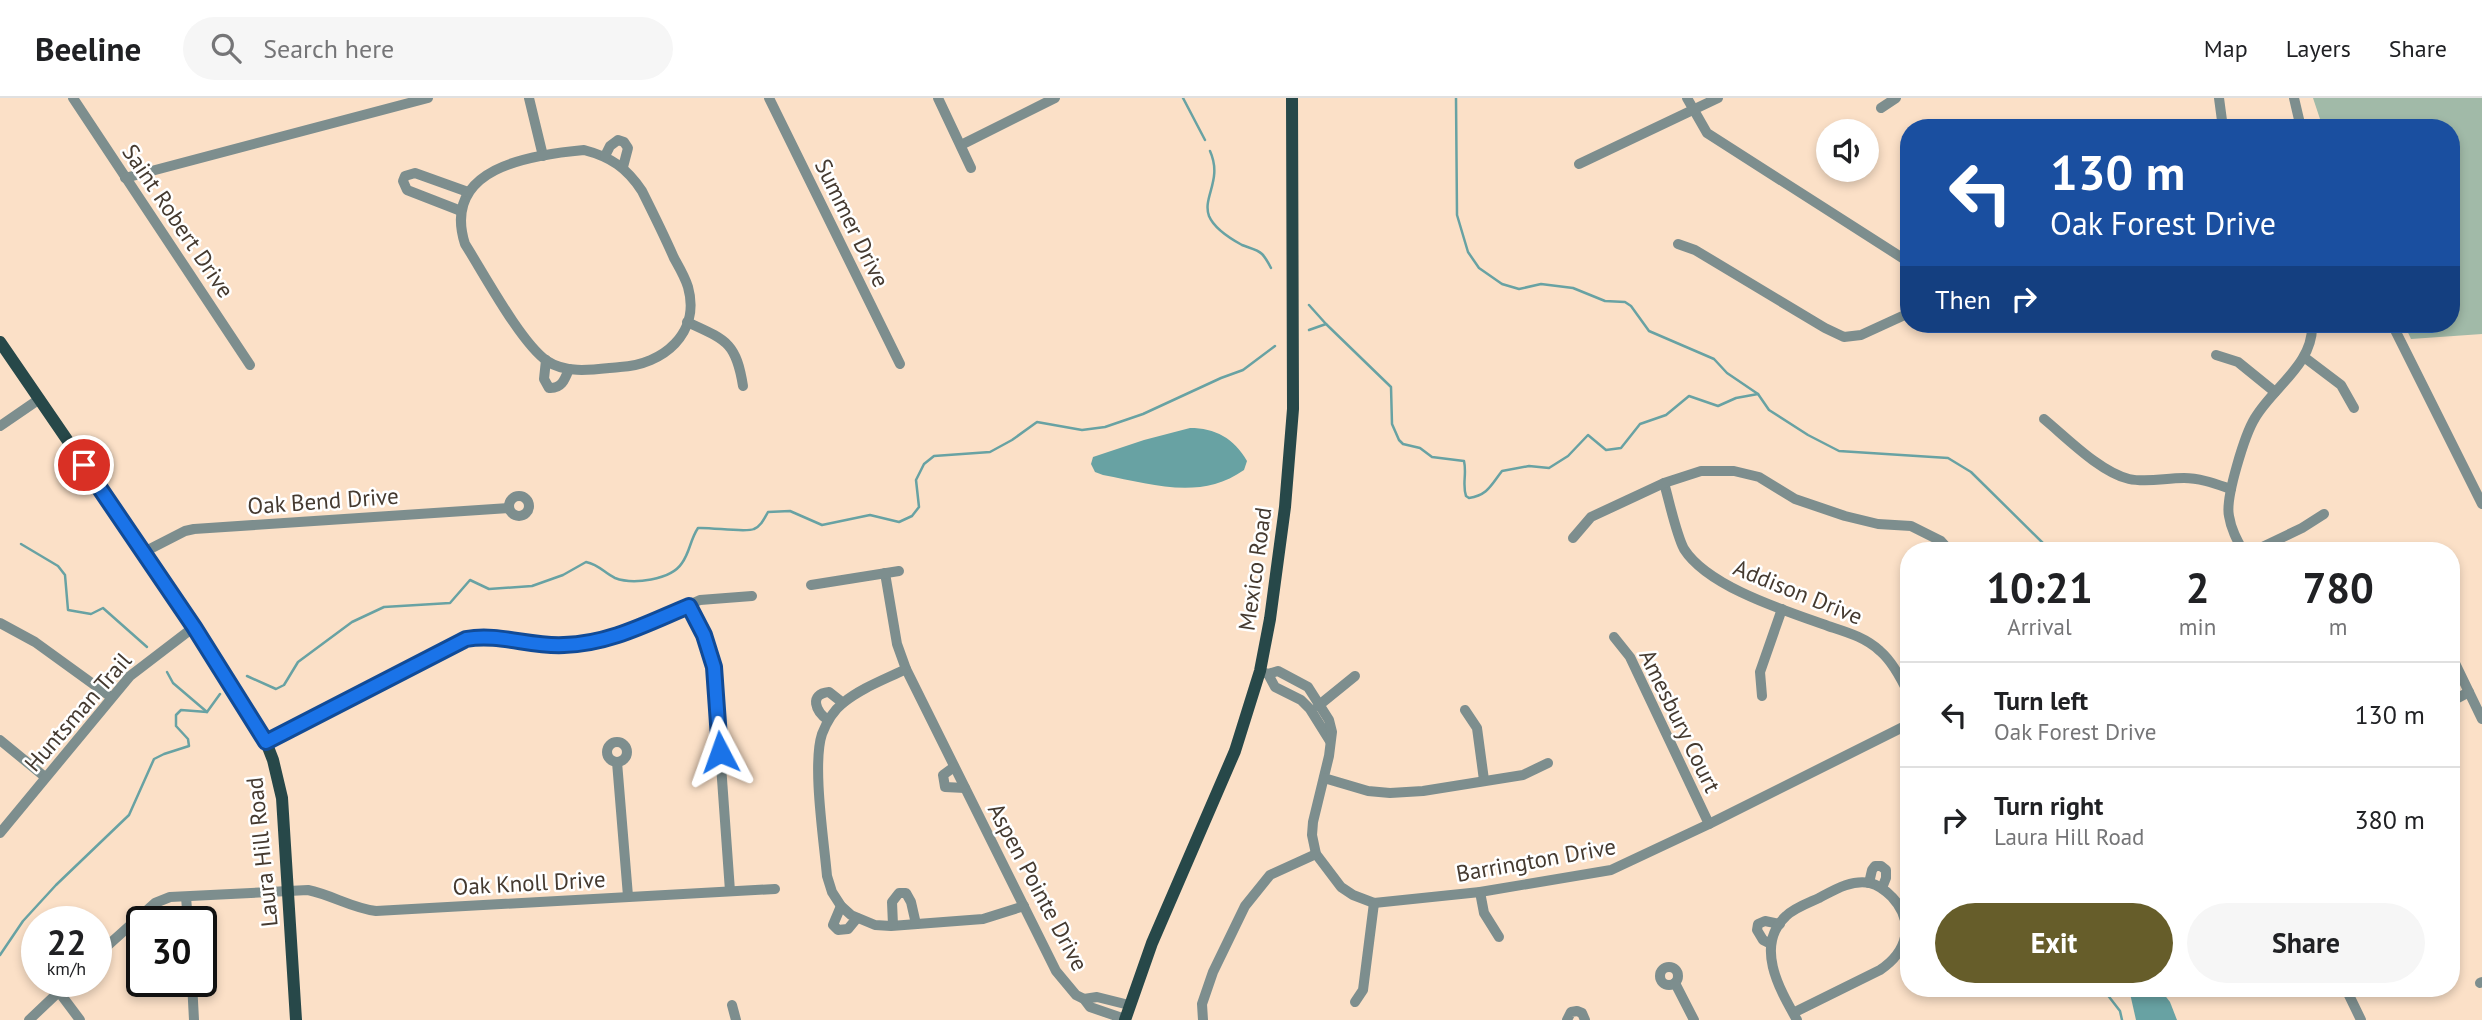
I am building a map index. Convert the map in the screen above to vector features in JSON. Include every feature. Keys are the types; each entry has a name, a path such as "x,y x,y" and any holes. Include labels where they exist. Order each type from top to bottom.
{"main road":[{"name":"Mexico Road","path":"1125,1019 1167,906 1228,771 1264,673 1285,507 1293,409 1292,98"},
{"name":"Laura Hill Road","path":"0,342 194,627 266,742 282,798 296,1020"}],"street":[{"name":"Saint Robert Drive","path":"73,98 250,365"},
{"path":"125,178 428,98"},
{"path":"529,98 543,156"},
{"name":"Summer Drive","path":"769,98 900,364"},
{"path":"938,98 971,168"},
{"path":"961,145 1055,98"},
{"path":"1687,98 1707,133 1900,256"},
{"path":"1579,164 1718,98"},
{"path":"1881,108 1896,98"},
{"path":"2219,98 2222,119"},
{"path":"2294,98 2299,119"},
{"path":"604,156 618,140 624,142 628,148 623,167"},
{"path":"584,150 604,156 623,167 642,191 688,286 690,304 687,322 676,342 663,355 649,363 634,367 569,369 546,360 530,345 465,244 460,224 461,211 468,192 484,176 499,168 543,156 584,150"},
{"path":"461,211 407,190 403,181 405,176 415,173 468,192"},
{"path":"1678,244 1695,250 1844,337 1861,335 1900,317"},
{"path":"687,322 718,336 730,346 740,365 743,386"},
{"path":"2239,542 2228,515 2231,489 2248,432 2255,417 2304,357 2311,333"},
{"path":"2396,333 2482,504"},
{"path":"2216,355 2238,362 2275,392"},
{"path":"2304,357 2341,385 2354,408"},
{"path":"546,360 544,379 549,388 562,384 569,369"},
{"path":"0,426 38,400"},
{"path":"2044,419 2105,468 2128,479 2200,479 2231,489"},
{"path":"1573,538 1591,517 1664,483 1701,471 1734,471 1759,477 1795,499 1878,524 1911,526 1942,542"},
{"name":"Addison Drive","path":"1664,483 1684,548 1698,565 1719,581 1782,609 1863,638 1881,652 1900,677"},
{"name":"Oak Bend Drive","path":"144,552 194,528 509,508"},
{"path":"2273,542 2324,514"},
{"path":"811,585 899,571"},
{"name":"Aspen Pointe Drive","path":"885,573 897,644 906,669 1056,971 1090,1007 1125,1019"},
{"path":"266,742 466,639 486,636 563,646 596,642 620,636 710,599 752,596"},
{"path":"689,606 704,635 714,667 730,891"},
{"path":"1762,696 1760,672 1782,609"},
{"path":"0,623 36,642 111,697"},
{"name":"Huntsman Trail","path":"0,833 111,697 142,665 194,627"},
{"name":"Amesbury Court","path":"1614,637 1630,657 1709,824"},
{"path":"906,669 843,703 828,720 822,736 819,772 827,876 832,892 841,906 857,918 875,925 983,919 1024,906"},
{"path":"1264,673 1279,671 1308,687 1330,741 1313,822 1312,835 1316,853 1341,887 1374,904 1363,990 1355,1002"},
{"path":"1264,673 1275,687 1316,707"},
{"path":"2460,673 2482,719"},
{"path":"1316,707 1355,676"},
{"path":"828,720 817,710 816,698 829,692 843,703"},
{"path":"2460,697 2469,692"},
{"path":"1465,710 1477,728 1484,780"},
{"name":"Barrington Drive","path":"1374,904 1480,892 1611,870 1900,728"},
{"path":"0,740 45,777"},
{"path":"617,762 628,896"},
{"path":"1324,778 1367,791 1423,791 1523,775 1548,763"},
{"name":"Aspen Pointe Drive","path":"954,767 943,775 943,785 947,789 965,788"},
{"path":"1203,1020 1202,1003 1213,972 1245,906 1270,875 1316,853"},
{"path":"1868,883 1871,870 1875,866 1881,866 1886,870 1882,888"},
{"path":"1900,907 1882,888 1868,883 1855,883 1838,888 1785,916 1771,944 1771,961 1775,977 1795,1017 1880,970 1893,961 1900,950"},
{"name":"Oak Knoll Drive","path":"112,942 155,903 170,897 289,891 323,893 354,907 376,911 775,889"},
{"path":"1480,892 1484,914 1499,937"},
{"path":"894,925 892,902 899,894 905,893 911,902 916,924"},
{"path":"186,897 187,906"},
{"path":"841,906 833,925 838,930 848,929 857,918"},
{"path":"1771,944 1759,936 1758,924 1765,921 1780,924"},
{"path":"1675,983 1694,1020"},
{"name":"Aspen Pointe Drive","path":"1084,999 1097,996 1129,1005"},
{"path":"29,1020 54,997"},
{"path":"63,997 80,1020"},
{"path":"193,997 194,1020"},
{"path":"2350,997 2361,1020"},
{"path":"732,1004 736,1020"},
{"path":"1567,1020 1571,1012 1577,1011 1582,1013 1585,1020"}],"green space":[{"path":"2313,98 2482,98 2482,334 2411,339 2408,333 2460,333 2460,119 2320,119"}],"water":[{"path":"1190,428 1216,432 1230,440 1247,461 1244,470 1210,485 1175,488 1103,475 1095,472 1091,464 1093,457"},
{"path":"2131,997 2166,997 2177,1020 2136,1020"}],"waterway":[{"path":"1183,98 1205,140"},
{"path":"1456,98 1457,215 1468,252 1479,268 1502,284 1519,289 1541,284 1573,288 1605,301 1625,302 1649,331 1714,359 1727,373 1758,394 1769,410 1839,451 1948,458 1971,472 2042,542"},
{"path":"1210,151 1214,179 1208,202 1209,216 1228,236 1260,252 1271,268"},
{"path":"1309,305 1391,387 1392,424 1399,440 1403,444 1420,448 1432,457 1464,461 1465,492 1469,498 1485,492 1502,471 1529,466 1549,468 1568,456 1588,435 1606,450 1621,448 1640,424 1666,415 1689,396 1718,406 1736,398 1758,394"},
{"path":"1309,330 1326,324"},
{"path":"247,676 276,689 284,685 298,662 352,622 384,607 450,603 470,580 489,589 532,586 563,575 586,562 615,578 651,580 677,569 687,555 698,528 750,530 759,526 768,512 790,511 822,525 870,515 899,522 912,516 919,507 916,480 924,464 934,456 990,452 1037,422 1082,430 1105,427 1143,414 1243,370 1275,346"},
{"path":"21,544 58,566 65,575 68,610 91,614 103,608 147,647"},
{"path":"167,672 173,683 207,712"},
{"path":"0,955 23,921 56,885 129,815 154,759 189,746 188,739 176,726 176,715 181,710 207,712 220,694"},
{"path":"2109,997 2120,1011 2122,1020"}],"route":[{"path":"84,465 194,627 266,742 466,639 486,636 563,646 596,642 620,636 689,606 704,635 714,667 720,752"}]}
